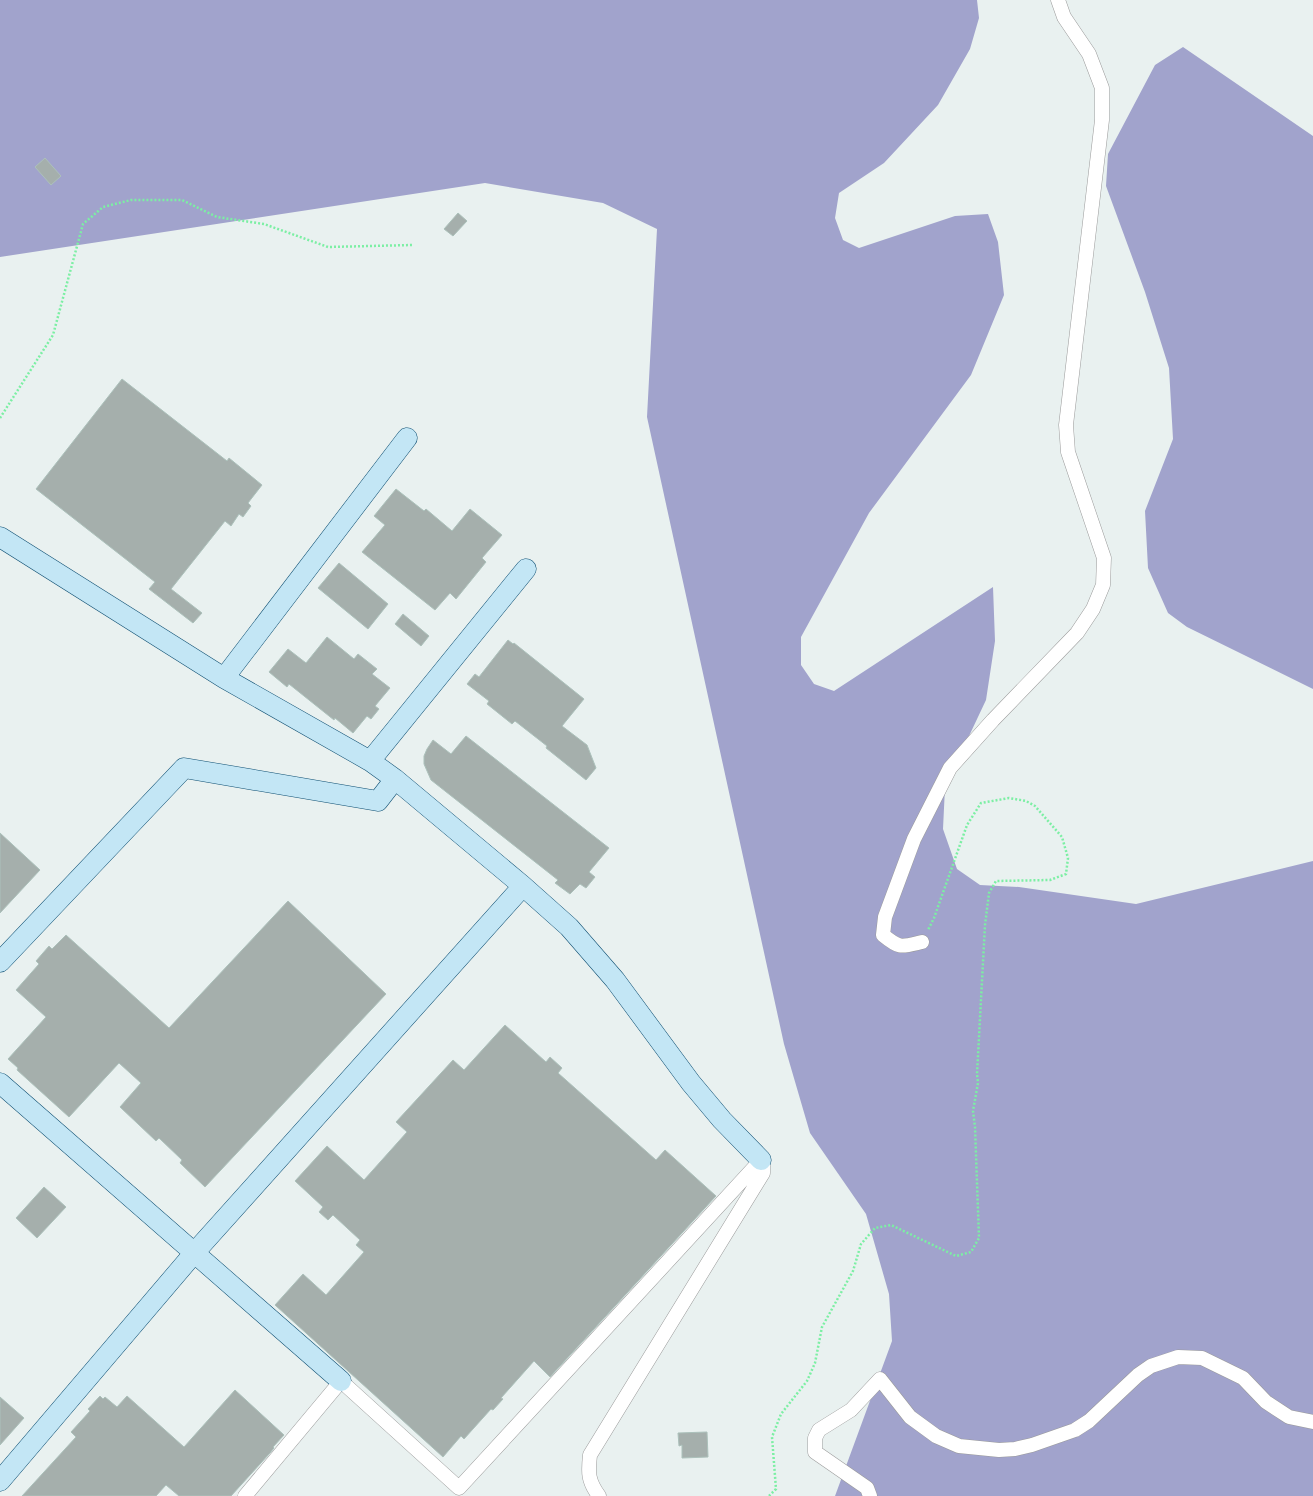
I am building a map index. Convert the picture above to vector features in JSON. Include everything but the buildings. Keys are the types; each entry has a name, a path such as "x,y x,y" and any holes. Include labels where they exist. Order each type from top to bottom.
{"street":[{"path":"922,942 903,947 892,942 883,935 884,917 914,839 950,768 993,720 1077,633 1093,609 1103,584 1104,558 1068,452 1066,425 1102,120 1102,88 1089,54 1064,17 1058,0"},
{"path":"224,678 407,438"},
{"path":"0,537 224,678 370,761 394,779 523,886 569,928 615,980 691,1083 722,1120 761,1160 763,1173 590,1455 588,1472 592,1486 599,1496"},
{"path":"370,761 526,569"},
{"path":"0,962 184,768 378,801 394,779"},
{"path":"0,1481 195,1252 523,886"},
{"path":"0,1083 342,1381 459,1488 761,1160"},
{"path":"870,1496 867,1488 815,1452 815,1438 818,1430 851,1410 880,1379 910,1417 936,1436 959,1446 999,1450 1015,1449 1032,1445 1075,1430 1089,1421 1138,1375 1150,1366 1178,1357 1202,1358 1243,1378 1266,1402 1290,1417 1313,1422"},
{"path":"245,1496 342,1381"}],"path":[{"path":"0,418 53,335 83,224 103,207 131,200 182,200 217,217 264,224 328,247 412,245"},
{"path":"769,1496 776,1489 772,1437 781,1414 807,1381 815,1363 822,1327 853,1271 861,1244 875,1228 891,1225 956,1256 971,1252 979,1238 976,1127 973,1111 978,1083 977,1066 985,925 989,893 996,881 1050,880 1066,874 1068,858 1062,837 1035,806 1026,801 1009,798 981,803 967,826 934,918 922,942"}],"shaded area":[{"path":"0,0 977,0 979,18 970,49 938,105 884,163 839,193 835,218 843,240 859,248 955,216 988,214 998,242 1004,295 971,375 869,513 801,637 801,665 814,684 834,691 993,587 995,641 986,700 945,787 943,829 957,869 980,885 1019,887 1136,904 1313,861 1313,1496 835,1496 892,1341 889,1294 866,1214 810,1133 784,1044 647,417 657,229 603,203 485,183 0,257"},
{"path":"1183,47 1313,136 1313,689 1187,627 1168,613 1148,568 1145,511 1173,439 1169,368 1145,292 1106,186 1108,154 1155,65"}]}
